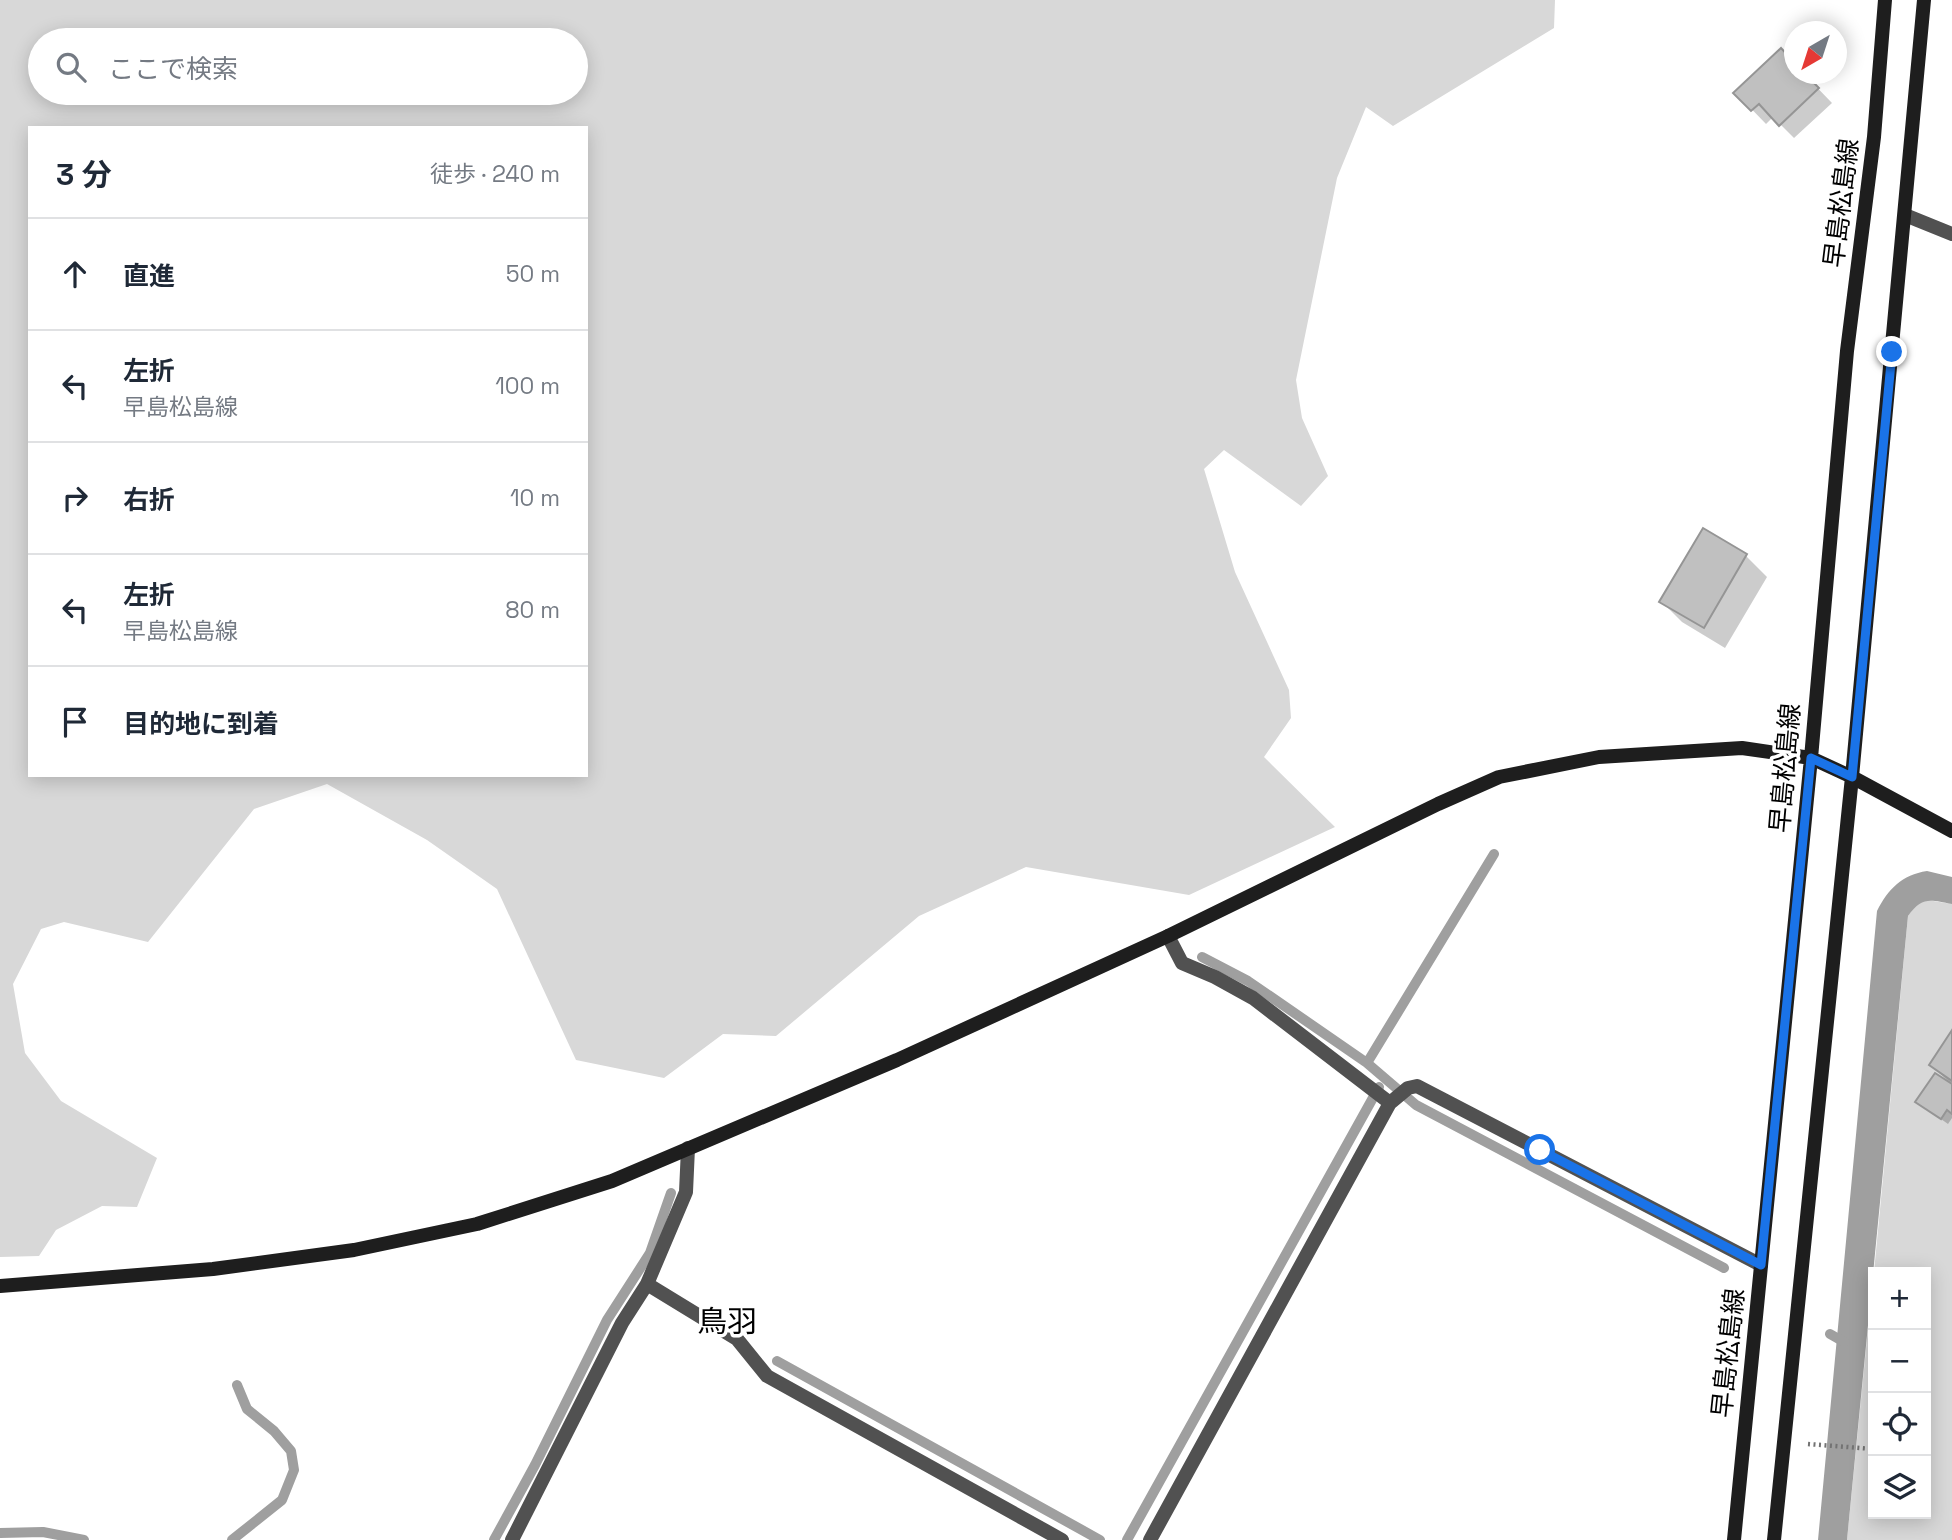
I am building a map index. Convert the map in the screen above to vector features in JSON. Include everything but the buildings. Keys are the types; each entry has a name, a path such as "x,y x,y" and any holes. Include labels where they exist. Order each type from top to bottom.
{"main road":[{"name":"早島松島線","path":"1734,1540 1811,758 1847,351 1874,137 1885,0"},
{"path":"1774,1540 1852,777 1924,0"},
{"path":"0,1286 214,1269 354,1250 477,1224 612,1181 897,1060 1168,936 1499,777 1600,757 1742,748 1811,758 1952,831"}],"street":[{"path":"1905,215 1952,234"},
{"path":"1168,936 1182,963 1253,998 1368,1086 1395,1096"},
{"path":"1150,1540 1395,1096 1417,1086 1761,1265"},
{"path":"512,1540 622,1323 647,1284 687,1192 688,1148"},
{"path":"647,1284 737,1339 767,1376 1062,1540"}],"path":[{"path":"1827,1445 1868,1449"}],"shaded area":[{"path":"0,0 1555,0 1554,28 1393,126 1366,107 1337,178 1296,380 1302,418 1328,476 1301,506 1224,450 1204,469 1235,572 1289,690 1291,718 1264,757 1335,827 1189,895 1026,867 919,916 776,1036 723,1034 664,1078 576,1060 497,889 427,840 327,784 254,809 148,942 64,922 41,929 13,984 25,1053 61,1101 157,1158 137,1207 102,1206 56,1230 39,1256 0,1257"},
{"path":"1927,871 1952,877 1952,904 1922,902 1908,916 1874,1267 1868,1267 1868,1325 1847,1540 1818,1540 1877,911 1897,884"},
{"path":"1927,900 1952,904 1952,1540 1847,1540 1868,1329 1868,1519 1931,1519 1931,1267 1874,1267 1908,916 1916,904"}],"waterway":[{"path":"1367,1063 1494,854"},
{"path":"1202,957 1248,981 1367,1063 1416,1105 1724,1268"},
{"path":"1127,1540 1379,1087"},
{"path":"494,1540 535,1465 607,1320 650,1253 671,1193"},
{"path":"1830,1334 1844,1342"},
{"path":"777,1361 1100,1540"},
{"path":"232,1540 282,1500 294,1470 291,1451 274,1431 247,1409 237,1385"},
{"path":"0,1533 43,1532 84,1540"}],"district":[{"name":"鳥羽","path":"727,1321"}],"route":[{"path":"1540,1150 1761,1265 1811,758 1852,777 1892,352"}]}
